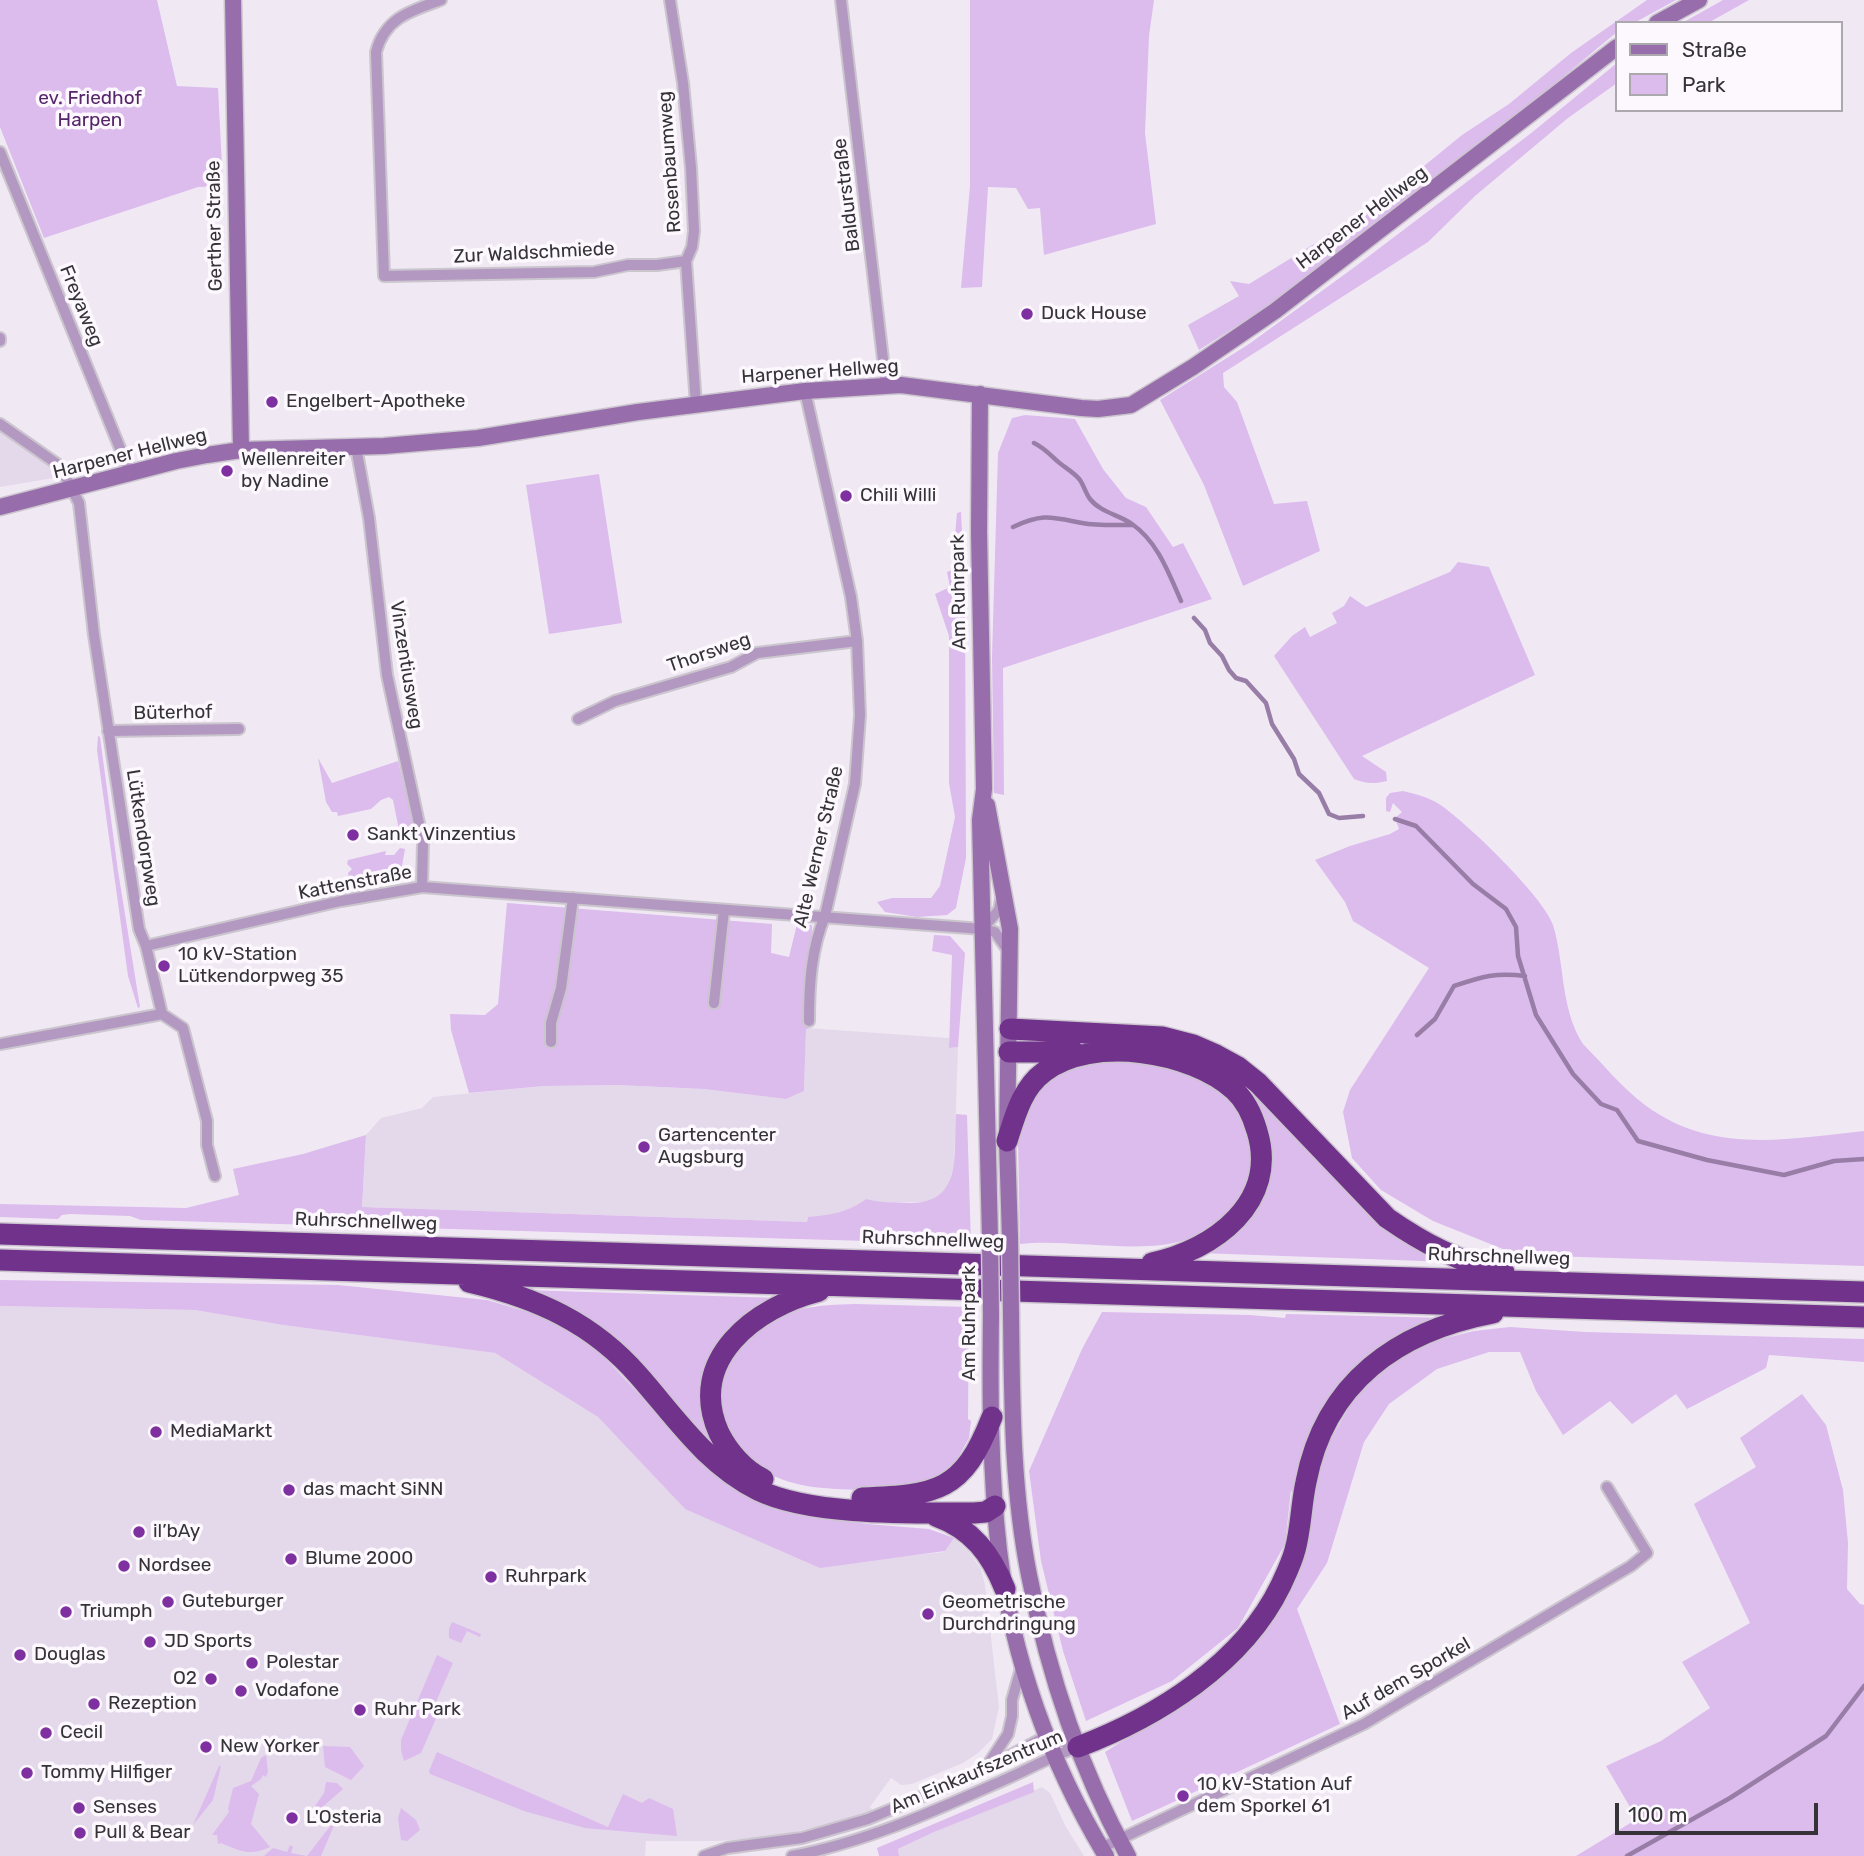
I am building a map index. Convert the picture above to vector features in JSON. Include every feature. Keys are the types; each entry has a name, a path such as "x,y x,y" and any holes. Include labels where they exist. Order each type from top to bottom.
{"highway":[{"path":"1010,1029 1162,1037 1193,1045 1216,1055 1238,1067 1258,1083 1321,1146 1367,1198 1411,1235 1439,1250 1492,1269 1575,1282"},
{"path":"1009,1052 1133,1053 1177,1059 1213,1074 1236,1092 1247,1108 1258,1133 1263,1159 1255,1193 1242,1213 1214,1237 1174,1258 1105,1268"},
{"path":"1007,1141 1020,1101 1029,1086 1043,1072 1067,1058 1097,1052"},
{"name":"Ruhrschnellweg","path":"0,1234 1864,1292"},
{"path":"0,1259 1864,1317"},
{"path":"409,1272 459,1280 514,1294 572,1319 597,1335 620,1356 699,1448 728,1472 758,1490 783,1499 821,1506 916,1513 986,1512 995,1506"},
{"path":"860,1286 827,1289 791,1299 765,1313 733,1338 718,1364 713,1383 712,1404 715,1423 723,1442 734,1457 755,1476 786,1489 807,1494 860,1498 917,1495 951,1482 968,1465 979,1449 992,1417"},
{"path":"1078,1747 1104,1737 1166,1704 1217,1666 1260,1619 1280,1587 1295,1551 1312,1454 1328,1418 1351,1387 1375,1362 1398,1346 1472,1317 1514,1310 1572,1308"},
{"path":"916,1513 947,1520 970,1535 992,1560 1005,1589"}],"main road":[{"name":"Gerther Straße","path":"233,0 241,450"},
{"path":"1661,21 1699,0"},
{"name":"Harpener Hellweg","path":"0,507 176,461 241,450 356,447 478,438 805,391 886,385 937,388 1098,409 1131,405 1275,311 1616,48"},
{"name":"Am Ruhrpark","path":"980,394 979,521 984,789 980,820 995,1506 1005,1589 1022,1665 1047,1737 1104,1852"},
{"name":"Am Ruhrpark","path":"984,789 1010,929 1007,1141 1012,1396 1017,1478 1029,1574 1048,1658 1078,1747 1128,1856"},
{"path":"985,1056 1010,1029"},
{"path":"985,1056 1009,1052"},
{"path":"995,1506 1007,1496 1017,1478"}],"street":[{"name":"Rosenbaumweg","path":"670,0 683,82 691,168 694,231 692,247 686,261 696,405"},
{"name":"Baldurstraße","path":"841,0 886,385"},
{"name":"Zur Waldschmiede","path":"434,1 395,20 385,29 376,52 384,276 594,272 628,265 686,261"},
{"name":"Freyaweg","path":"0,152 130,473"},
{"name":"Alte Werner Straße","path":"805,391 850,597 857,641 860,715 855,784 825,916 817,937 811,971 809,1021"},
{"path":"0,424 60,466 74,489"},
{"name":"Vinzentiusweg","path":"356,447 369,518 387,675 423,842 422,887"},
{"name":"Lütkendorpweg","path":"74,489 79,503 94,635 135,907 162,1014"},
{"name":"Thorsweg","path":"578,719 615,701 731,667 757,653 857,641"},
{"name":"Büterhof","path":"108,732 239,729"},
{"path":"1002,879 999,910 982,929 995,932 1011,954"},
{"name":"Kattenstraße","path":"146,946 341,901 422,887 982,929"},
{"path":"551,1042 551,1023 561,988 573,898"},
{"path":"714,1003 724,910"},
{"path":"0,1044 162,1014 183,1028 207,1121 207,1144 215,1176"},
{"name":"Auf dem Sporkel","path":"1104,1852 1120,1841 1364,1724 1632,1566 1647,1553 1607,1487"},
{"name":"Am Einkaufszentrum","path":"986,1768 1007,1734 1012,1716 1012,1700 1022,1665"},
{"name":"Am Einkaufszentrum","path":"704,1856 727,1848 802,1838 868,1819 986,1768 1047,1737 1078,1747"},
{"name":"Am Einkaufszentrum","path":"792,1856 853,1842 897,1826 1078,1747"}],"shaded area":[{"path":"0,430 43,458 55,474 54,478 0,487"},
{"path":"806,1028 949,1038 949,1048 958,1047 954,1165 948,1187 940,1197 927,1202 878,1202 866,1199 852,1209 836,1215 808,1217 807,1222 362,1207 366,1135 381,1118 422,1108 433,1097 544,1086 617,1085 704,1089 786,1099 804,1091"},
{"name":"Ruhrpark","path":"0,1306 195,1310 283,1325 495,1353 598,1417 685,1509 891,1558 944,1552 954,1538 969,1552 981,1569 985,1585 999,1707 992,1739 963,1763 912,1784 901,1785 891,1778 870,1807 875,1812 783,1835 720,1841 646,1841 645,1856 0,1856"},
{"path":"1042,1787 1050,1793 1084,1856 899,1856 898,1849"}],"green space":[{"name":"ev. Friedhof Harpen","path":"0,0 157,0 177,86 218,88 223,186 198,187 44,238 0,127"},
{"path":"970,0 1154,0 1149,36 1145,133 1156,224 1044,255 1040,208 1028,209 1016,188 988,187 982,287 961,288 970,186"},
{"path":"1647,0 1676,0 1638,21 1617,21"},
{"path":"1723,0 1749,0 1712,21 1686,21"},
{"path":"1616,22 1616,33 1467,157 1301,285 1199,350 1188,325 1239,296 1230,281 1249,284 1314,244 1413,175 1462,135 1509,104 1571,53"},
{"path":"1616,64 1616,84 1568,118 1475,196 1428,242 1223,373 1224,387 1237,402 1274,504 1307,501 1320,551 1243,586 1204,485 1160,400 1249,344 1530,134"},
{"path":"1025,415 1075,419 1103,469 1126,498 1146,507 1173,547 1183,543 1212,599 1003,668 1004,795 994,793 992,657 998,453 1012,418"},
{"path":"599,474 622,623 549,634 526,485"},
{"path":"961,512 965,592 966,858 956,908 947,915 917,917 885,912 877,902 892,898 931,898 940,886 955,817 949,783 949,636 935,594 950,587 947,572 952,570 957,513"},
{"path":"1458,562 1489,567 1535,675 1362,756 1386,772 1387,781 1370,783 1354,779 1274,656 1292,636 1305,627 1310,637 1337,623 1332,613 1344,606 1350,596 1366,607 1450,572"},
{"path":"98,736 140,1007 138,1008 128,976 97,750"},
{"path":"318,758 332,783 398,761 416,834 409,841 401,840 393,800 389,797 371,809 338,816 337,812 332,812 326,802"},
{"path":"1403,791 1430,799 1451,813 1502,860 1547,912 1557,940 1570,1016 1583,1044 1645,1105 1670,1121 1723,1137 1778,1139 1864,1131 1864,1266 1518,1255 1433,1221 1381,1190 1352,1158 1343,1112 1350,1090 1429,968 1353,921 1345,902 1315,860 1399,829 1395,818 1402,812 1393,803 1390,812 1386,811 1386,798 1390,793"},
{"path":"400,848 405,849 400,877 349,887 348,873 352,869 347,864 348,860 386,851 385,855 394,855"},
{"path":"507,903 772,924 771,953 789,957 797,924 812,925 810,1028 806,1029 804,1091 786,1099 704,1089 617,1085 544,1086 469,1093 451,1030 450,1014 485,1015 498,1004"},
{"path":"934,935 950,936 965,953 958,1047 949,1048 952,955 932,951"},
{"path":"1028,1041 1163,1047 1241,1079 1451,1262 1200,1253 1268,1174 1224,1076 1028,1044"},
{"path":"1095,1060 1141,1063 1185,1072 1218,1089 1236,1107 1243,1119 1250,1143 1249,1176 1236,1205 1210,1228 1194,1237 1154,1246 1020,1244 1018,1138 1031,1096 1058,1071"},
{"path":"956,1114 967,1115 971,1244 141,1220 130,1216 70,1214 62,1215 58,1219 0,1217 0,1204 186,1208 239,1195 233,1169 303,1154 366,1135 362,1207 807,1222 808,1217 838,1212 866,1199 910,1203 927,1201 940,1195 952,1173"},
{"path":"0,1280 338,1285 487,1300 558,1321 602,1355 718,1477 756,1499 794,1513 867,1524 929,1529 954,1538 945,1551 820,1568 685,1509 598,1417 495,1353 283,1325 195,1310 0,1306"},
{"path":"524,1290 778,1298 707,1370 737,1467 680,1415"},
{"path":"855,1304 969,1307 969,1438 956,1461 960,1465 933,1485 860,1490 824,1488 788,1481 766,1472 748,1458 734,1442 725,1424 721,1385 727,1366 738,1348 754,1331 789,1312"},
{"path":"1102,1312 1285,1318 1286,1314 1446,1318 1377,1352 1295,1500 1291,1490 1285,1544 1238,1628 1172,1681 1086,1721 1063,1651 1041,1561 1029,1471 1082,1349"},
{"path":"1510,1327 1585,1332 1864,1339 1864,1362 1769,1355 1766,1368 1687,1409 1676,1394 1632,1424 1610,1401 1563,1435 1536,1391 1520,1352 1489,1352 1437,1369 1389,1404 1364,1442 1327,1563 1297,1609 1340,1724 1188,1795 1186,1792 1178,1795 1180,1799 1132,1821 1105,1752 1212,1685 1270,1624 1285,1602 1304,1549 1320,1459 1353,1400 1376,1376 1402,1357 1438,1340 1474,1331"},
{"path":"1802,1394 1826,1425 1843,1490 1848,1543 1847,1589 1864,1605 1864,1856 1576,1856 1637,1819 1606,1766 1661,1741 1710,1708 1682,1662 1750,1623 1694,1504 1756,1467 1740,1438"},
{"path":"452,1622 481,1634 480,1637 467,1631 461,1643 449,1638"},
{"path":"437,1655 453,1663 435,1704 441,1707 421,1753 404,1761 401,1740"},
{"path":"323,1746 350,1747 364,1766 351,1780 325,1767"},
{"path":"437,1752 608,1827 623,1794 642,1803 649,1798 673,1809 677,1836 585,1828 524,1811 430,1774"},
{"path":"266,1755 266,1777 263,1775 251,1786 259,1794 251,1824 270,1847 246,1852 218,1844 217,1835 212,1835 229,1812 233,1788 251,1781 261,1758"},
{"path":"219,1766 213,1800 193,1825"},
{"path":"326,1782 337,1783 343,1789 320,1809 315,1806 324,1793"},
{"path":"1033,1782 1034,1792 898,1849 899,1856 879,1856 877,1848"},
{"path":"401,1808 416,1820 420,1830 407,1841 401,1840 398,1818"},
{"path":"338,1816 321,1856 307,1856"},
{"path":"290,1845 293,1847 291,1853 307,1856 264,1856 273,1848 287,1852"}],"waterway":[{"path":"1034,443 1077,477 1094,503 1141,531 1162,559 1181,601"},
{"path":"1013,527 1047,518 1094,525 1132,525"},
{"path":"1194,618 1205,630 1210,643 1222,656 1229,670 1236,678 1246,681 1266,703 1272,724 1294,759 1299,774 1319,793 1329,814 1339,818 1363,816"},
{"path":"1395,819 1416,826 1473,884 1506,909 1516,927 1518,956 1536,1015 1573,1074 1601,1104 1617,1110 1638,1141 1707,1160 1784,1175 1834,1161 1864,1159"},
{"path":"1417,1035 1435,1019 1454,986 1488,976 1525,976"},
{"path":"1627,1856 1730,1798 1826,1736 1864,1686"}],"place":[{"name":"Duck House","path":"1027,314"},
{"name":"Engelbert-Apotheke","path":"272,402"},
{"name":"Wellenreiter by Nadine","path":"227,471"},
{"name":"Chili Willi","path":"846,496"},
{"name":"Sankt Vinzentius","path":"353,835"},
{"name":"10 kV-Station Lütkendorpweg 35","path":"164,966"},
{"name":"Gartencenter Augsburg","path":"644,1147"},
{"name":"MediaMarkt","path":"156,1432"},
{"name":"das macht SiNN","path":"289,1490"},
{"name":"il’bAy","path":"139,1532"},
{"name":"Blume 2000","path":"291,1559"},
{"name":"Nordsee","path":"124,1566"},
{"name":"Ruhrpark","path":"491,1577"},
{"name":"Guteburger","path":"168,1602"},
{"name":"Triumph","path":"66,1612"},
{"name":"Geometrische Durchdringung","path":"928,1614"},
{"name":"JD Sports","path":"150,1642"},
{"name":"Douglas","path":"20,1655"},
{"name":"Polestar","path":"252,1663"},
{"name":"O2","path":"211,1679"},
{"name":"Vodafone","path":"241,1691"},
{"name":"Rezeption","path":"94,1704"},
{"name":"Ruhr Park","path":"360,1710"},
{"name":"Cecil","path":"46,1733"},
{"name":"New Yorker","path":"206,1747"},
{"name":"Tommy Hilfiger","path":"27,1773"},
{"name":"10 kV-Station Auf dem Sporkel 61","path":"1183,1796"},
{"name":"Senses","path":"79,1808"},
{"name":"L'Osteria","path":"292,1818"},
{"name":"Pull & Bear","path":"80,1833"}]}
